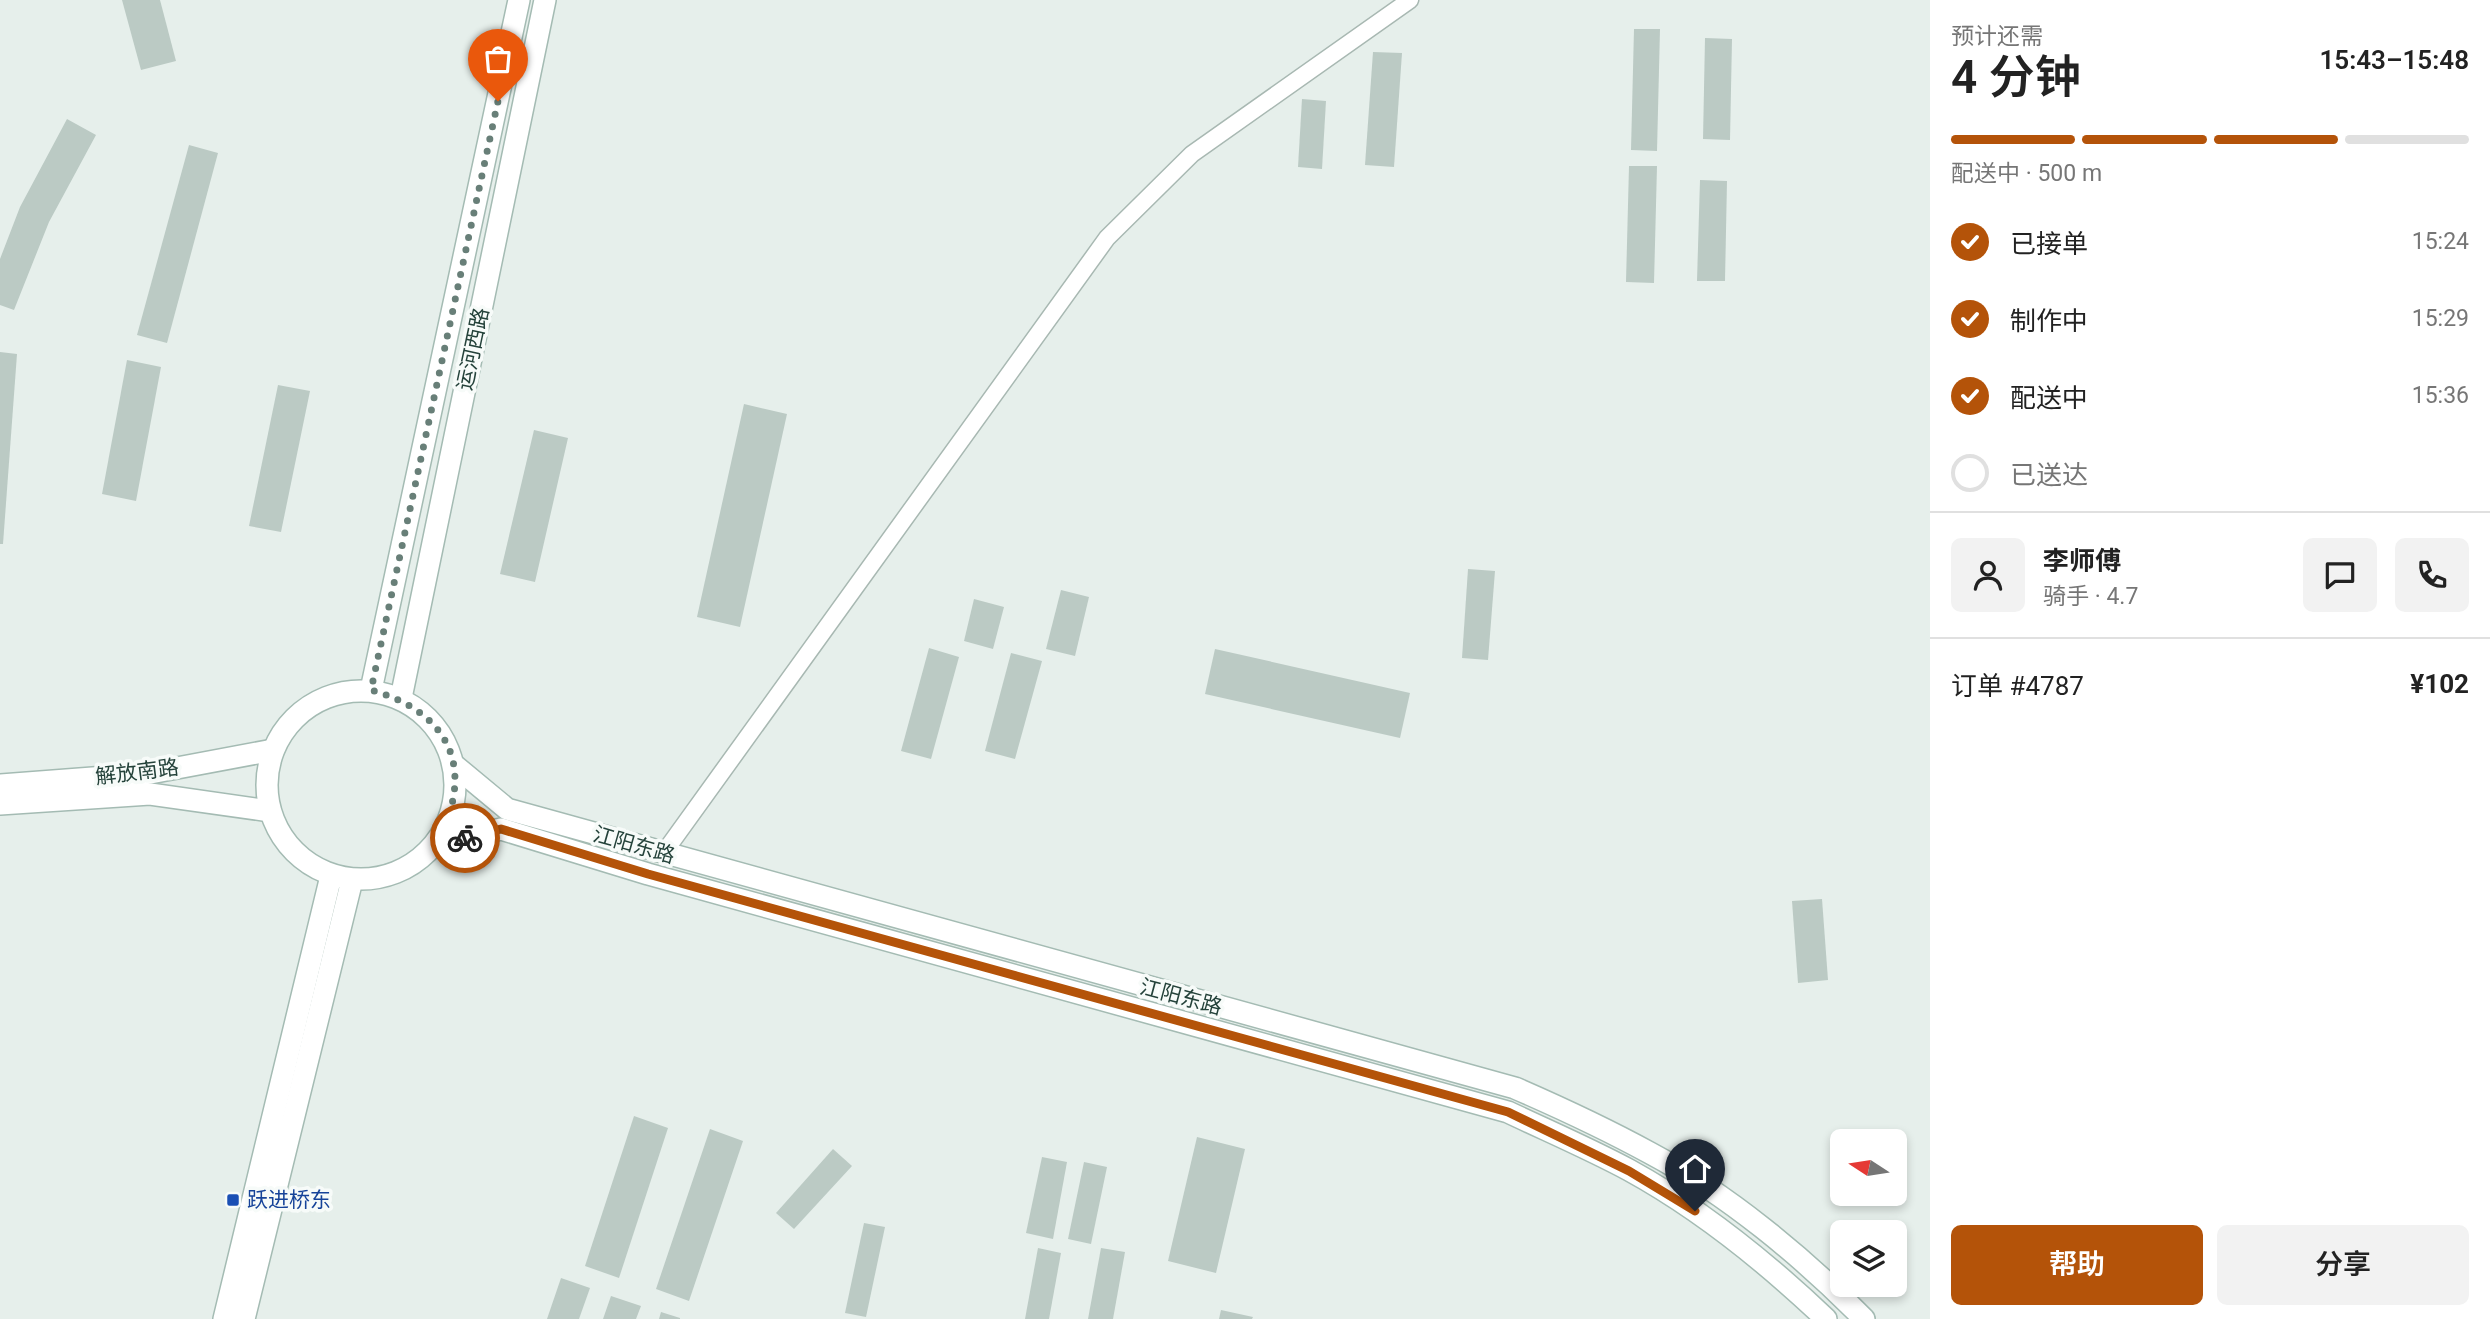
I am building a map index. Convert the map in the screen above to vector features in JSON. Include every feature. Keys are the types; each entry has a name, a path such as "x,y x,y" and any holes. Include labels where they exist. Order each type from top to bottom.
{"main road":[{"name":"运河西路","path":"371,690 519,0"},
{"name":"运河西路","path":"401,698 545,0"},
{"path":"371,690 401,698 425,715 444,737 454,765 456,791 451,817 436,844 412,866 383,878 352,880 331,876 296,854 282,839 270,811 267,780 273,750 289,723 312,704 340,692 371,690"},
{"name":"解放南路","path":"0,785 145,774 273,750"},
{"name":"江阳东路","path":"454,765 507,809 1515,1088 1653,1154 1751,1219 1792,1251 1864,1319"},
{"name":"解放南路","path":"0,804 150,794 270,811"},
{"name":"江阳东路","path":"436,844 501,829 648,874 1508,1112 1629,1171 1678,1200 1727,1233 1776,1272 1826,1319"},
{"path":"240,1306 331,876"},
{"path":"224,1319 240,1306 352,880"}],"street":[{"path":"663,854 1107,238 1192,154 1410,0"}],"building":[{"path":"122,0 160,0 176,61 141,70"},
{"path":"1634,29 1660,29 1657,151 1631,150"},
{"path":"1705,38 1732,39 1730,140 1703,139"},
{"path":"1373,52 1402,53 1394,167 1365,165"},
{"path":"1302,99 1326,101 1322,169 1298,167"},
{"path":"67,119 96,135 49,222 14,310 0,305 0,259 20,207"},
{"path":"189,145 218,153 167,343 137,335"},
{"path":"1629,166 1657,166 1654,283 1626,282"},
{"path":"1700,180 1727,181 1725,281 1697,281"},
{"path":"0,352 17,354 3,544 0,544"},
{"path":"127,360 161,367 136,501 102,494"},
{"path":"278,385 310,391 281,532 249,526"},
{"path":"744,404 787,414 740,627 697,617"},
{"path":"534,430 568,438 535,582 500,574"},
{"path":"1468,569 1495,571 1488,660 1462,658"},
{"path":"1061,590 1089,597 1075,656 1046,649"},
{"path":"974,599 1004,607 993,649 964,641"},
{"path":"929,648 959,657 931,759 901,751"},
{"path":"1215,649 1410,693 1400,738 1205,694"},
{"path":"1011,653 1042,661 1015,759 985,751"},
{"path":"1822,899 1828,980 1798,983 1792,901"},
{"path":"634,1116 668,1128 619,1278 585,1266"},
{"path":"710,1129 743,1141 689,1301 656,1289"},
{"path":"1197,1137 1245,1149 1216,1273 1168,1261"},
{"path":"833,1149 852,1166 794,1229 776,1213"},
{"path":"1042,1157 1067,1162 1053,1239 1026,1233"},
{"path":"1084,1162 1107,1167 1091,1244 1068,1239"},
{"path":"864,1223 885,1227 866,1317 845,1313"},
{"path":"1038,1248 1061,1253 1049,1319 1025,1319"},
{"path":"1101,1248 1125,1252 1113,1319 1088,1319"},
{"path":"561,1278 590,1288 579,1319 547,1319"},
{"path":"611,1296 641,1306 636,1319 603,1319"},
{"path":"1221,1310 1253,1317 1219,1319"},
{"path":"661,1312 680,1318 680,1319 659,1319"}],"way so far":[{"path":"465,838 436,844 451,817 456,791 454,765 444,737 425,715 401,698 371,690 498,101"}],"place":[{"name":"跃进桥东","path":"233,1200"}],"route":[{"path":"465,838 501,829 648,874 1508,1112 1629,1171 1695,1211"}]}
